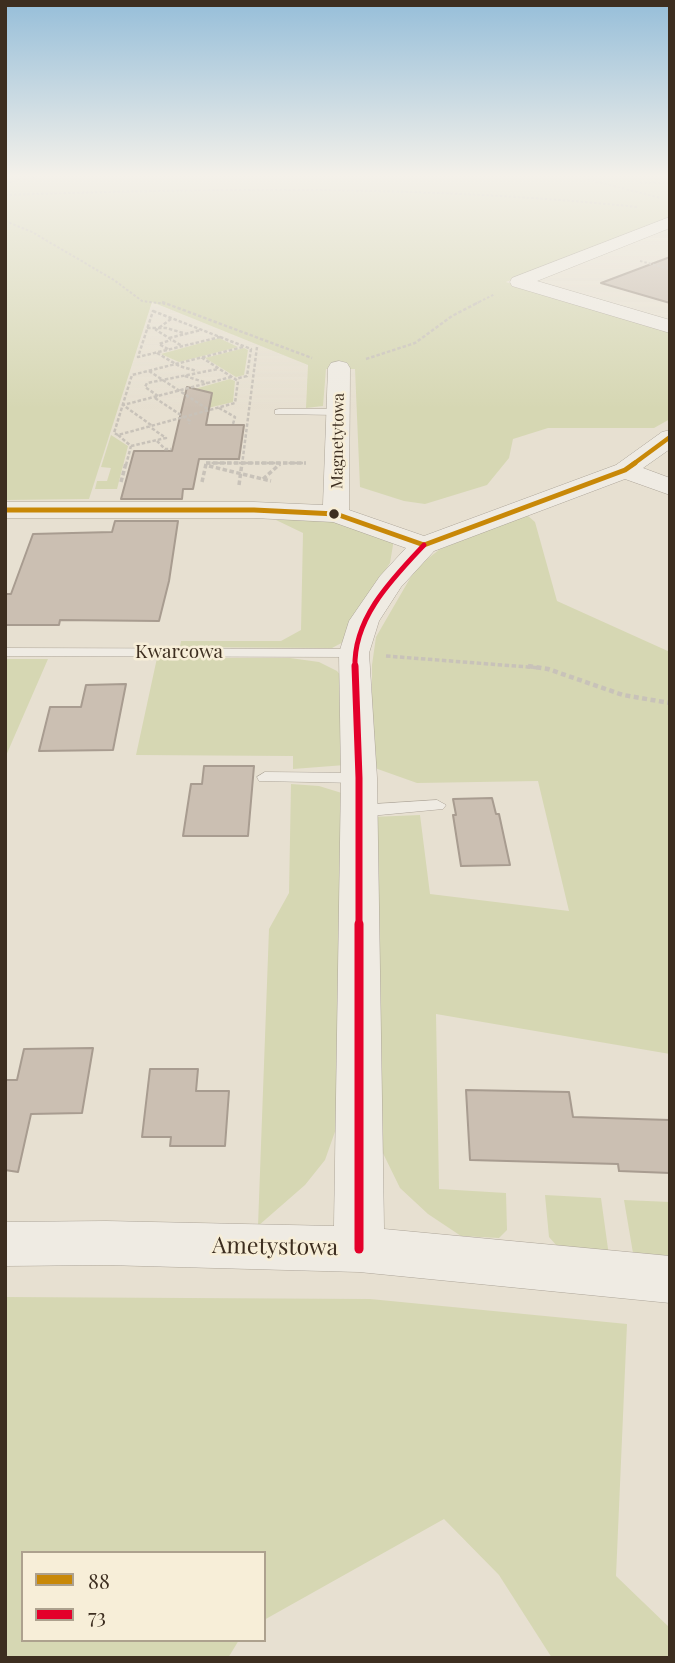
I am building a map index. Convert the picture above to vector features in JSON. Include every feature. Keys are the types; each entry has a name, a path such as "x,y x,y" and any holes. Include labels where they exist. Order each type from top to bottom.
{"street":[{"path":"519,282 590,254"},
{"path":"519,282 670,327"},
{"name":"Magnetytowa","path":"336,514 339,368"},
{"path":"359,1249 359,795 354,653 364,621 390,582 424,545 625,470 670,437"},
{"path":"625,470 670,487"},
{"path":"5,510 254,510 336,514 424,545"},
{"name":"Ametystowa","path":"5,1244 119,1243 359,1249 670,1280"}],"lane":[{"path":"279,412 338,412"},
{"name":"Kwarcowa","path":"5,652 354,653"},
{"path":"265,777 359,795 437,805"}],"path":[{"path":"69,254 114,280 142,301 158,301 339,368 415,343 452,316 519,282"},
{"path":"634,259 670,269"},
{"path":"123,405 247,376 251,349 244,347 220,337 202,330 153,312 138,357 220,337"},
{"path":"157,328 172,319"},
{"path":"148,328 187,334"},
{"path":"157,328 156,330 182,346"},
{"path":"169,350 159,344 202,330"},
{"path":"131,446 114,432 132,375 244,347"},
{"path":"238,497 257,347"},
{"path":"156,353 175,364 198,371"},
{"path":"118,435 235,403 238,381 201,357"},
{"path":"189,424 145,387 147,383 219,369"},
{"path":"148,371 209,410"},
{"path":"185,376 208,383"},
{"path":"123,405 166,438 131,446"},
{"path":"218,408 235,417 233,424"},
{"path":"156,441 165,449 171,449"},
{"path":"121,485 131,446"},
{"path":"263,479 281,463"},
{"path":"274,482 206,464 338,463"},
{"path":"354,653 439,662 503,663 548,669 623,695 670,703"}],"green space":[{"path":"5,254 578,254 506,282 670,332 670,419 654,428 548,428 513,439 509,458 487,485 425,504 404,501 360,487 355,369 326,369 323,406 306,408 308,365 152,302 89,499 5,500"},
{"path":"219,338 238,347 179,362 161,354"},
{"path":"244,348 248,350 244,375 236,377 205,358"},
{"path":"230,379 235,381 233,402 208,408 184,392"},
{"path":"111,435 128,446 117,489 95,489 97,481 107,481 111,468 101,467"},
{"path":"527,515 535,522 557,601 670,652 670,1054 436,1014 439,1189 506,1193 507,1230 499,1238 461,1236 428,1214 400,1188 378,1143 372,817 420,815 430,894 569,911 538,781 417,783 372,767 372,665 376,637 416,568 440,549"},
{"path":"325,519 394,539 390,563 366,599 349,639 332,648 180,647 181,641 281,641 301,630 303,533 276,520"},
{"path":"157,658 290,658 319,662 337,671 346,682 345,765 293,769 293,756 136,755"},
{"path":"5,659 48,659 5,758"},
{"path":"291,784 319,786 345,794 337,1126 325,1160 305,1185 258,1226 269,929 289,893"},
{"path":"545,1195 601,1198 609,1256 557,1246 549,1237"},
{"path":"624,1200 670,1202 670,1263 634,1259"},
{"path":"5,1297 370,1299 627,1324 616,1576 670,1628 670,1658 552,1658 499,1575 444,1519 266,1619 266,1551 21,1551 21,1642 238,1642 228,1658 5,1658"}],"building":[{"path":"670,257 670,303 601,283"},
{"path":"187,387 212,393 206,425 244,425 239,459 199,459 193,489 183,489 182,499 121,499 134,451 172,451"},
{"path":"115,521 178,521 169,581 159,621 60,620 59,625 5,625 5,594 11,594 33,534 112,532"},
{"path":"126,684 113,750 39,751 50,707 81,707 86,685"},
{"path":"204,766 254,766 248,836 183,836 191,784 202,784"},
{"path":"492,798 496,814 499,814 510,865 461,866 453,799"},
{"path":"93,1048 82,1113 31,1114 18,1172 5,1170 5,1080 17,1080 24,1049"},
{"path":"150,1069 198,1069 196,1091 229,1091 225,1146 170,1146 171,1137 142,1137"},
{"path":"466,1090 569,1092 573,1117 670,1120 670,1173 619,1171 618,1164 470,1160"}],"transit line":[{"name":"88","path":"5,510 254,510 336,514 424,545 625,470 670,437"},
{"name":"73","path":"359,1249 359,778 354,653 364,621 390,582 424,545"}]}
